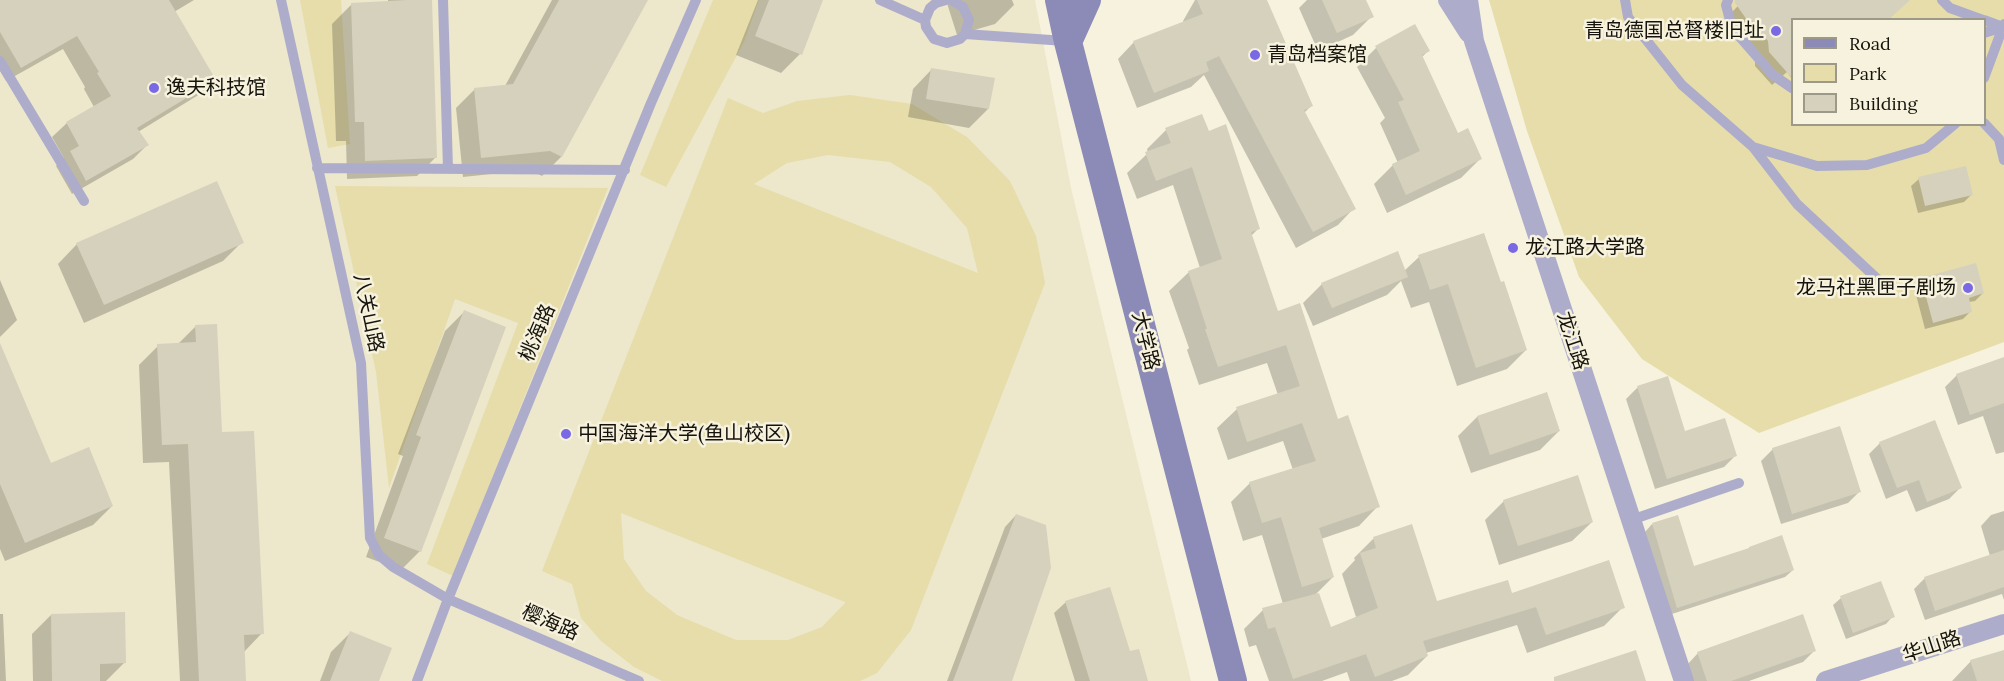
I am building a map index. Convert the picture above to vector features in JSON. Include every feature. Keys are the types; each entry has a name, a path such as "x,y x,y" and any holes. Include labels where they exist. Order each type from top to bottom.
{"main road":[{"name":"大学路","path":"1059,0 1233,681"},
{"path":"1068,42 1087,0"}],"street":[{"path":"1448,0 1474,41"},
{"name":"龙江路","path":"1468,0 1474,41 1684,681"},
{"name":"华山路","path":"1826,681 2004,624"}],"lane":[{"name":"八关山路","path":"281,0 361,363 370,538 379,555 393,567 447,599"},
{"path":"443,0 448,169"},
{"name":"桃海路","path":"417,681 447,599 696,0"},
{"path":"880,0 925,20"},
{"path":"946,0 930,8 925,20 929,34 940,42 954,42 965,34 969,20 967,13 957,2 951,0"},
{"path":"1625,0 1628,17 1682,85 1753,147 1797,204 1887,288"},
{"path":"1728,0 1726,5 1732,28 1773,75 1791,87"},
{"path":"1942,0 1950,8 1978,18"},
{"path":"1986,21 2003,25"},
{"path":"1986,32 2003,25"},
{"path":"1986,72 2003,25"},
{"path":"965,34 1068,42"},
{"path":"0,61 84,201"},
{"path":"1986,125 1999,140 2004,160"},
{"path":"1753,147 1816,166 1867,165 1926,148 1953,126"},
{"path":"317,168 625,170"},
{"path":"1631,520 1739,483"},
{"name":"樱海路","path":"447,599 639,681"}],"shaded area":[{"name":"中国海洋大学(鱼山校区)","path":"0,0 1035,0 1071,188 1191,681 0,681"}],"green space":[{"path":"300,0 341,0 350,144 328,148"},
{"path":"713,0 759,0 744,42 666,187 640,175"},
{"path":"1489,0 2004,0 2004,342 1759,433 1642,359 1579,277 1527,131"},
{"path":"850,95 912,104 967,137 1010,181 1036,236 1045,283 911,630 877,673 860,681 662,681 634,667 601,641 581,618 572,584 542,571 728,98 763,113 797,101","holes":["828,155 890,162 931,187 967,228 978,273 754,184 787,163","621,513 845,602 845,603 822,627 788,640 736,640 677,615 646,591 624,559"]},
{"path":"335,186 608,188 453,576 427,564 518,323 455,299 389,488 376,372"}],"building":[{"name":"逸夫科技馆","path":"0,0 169,0 216,80 137,128 149,145 86,181 70,151 79,146 66,122 111,96 77,36 21,68 0,32"},
{"path":"432,0 437,158 365,161 364,122 355,122 351,3"},
{"path":"559,0 648,0 562,157 550,151 481,158 474,88 513,84"},
{"path":"769,0 823,0 802,55 755,36"},
{"path":"1197,0 1267,0 1313,106 1304,110 1356,209 1313,232 1219,56 1206,62 1209,71 1154,93 1133,41 1203,14"},
{"path":"1322,0 1366,0 1374,17 1337,33"},
{"name":"青岛德国总督楼旧址","path":"1735,0 1910,0 1890,18 1791,18 1791,77 1769,52 1768,41 1752,21 1747,20"},
{"path":"1415,24 1430,51 1422,55 1458,133 1468,128 1482,159 1406,195 1392,164 1420,151 1398,102 1404,100 1375,46"},
{"path":"931,68 995,78 989,109 926,99"},
{"path":"1202,114 1209,131 1226,124 1260,229 1251,232 1278,311 1300,303 1338,419 1348,415 1380,507 1319,528 1334,577 1302,587 1281,517 1262,523 1249,482 1316,461 1302,423 1247,442 1236,407 1300,386 1286,345 1218,367 1188,271 1222,259 1192,167 1156,181 1145,152 1171,143 1165,128"},
{"path":"1966,166 1973,195 1925,206 1918,177"},
{"path":"217,181 244,243 104,305 76,243"},
{"path":"1484,233 1501,282 1504,281 1527,350 1476,368 1448,284 1430,290 1418,255"},
{"path":"1398,251 1408,277 1332,308 1321,283"},
{"path":"1976,263 1984,293 1969,298 1972,312 1933,323 1921,278"},
{"path":"464,310 506,327 421,552 384,538 421,437 416,435"},
{"path":"217,324 222,432 254,431 264,634 244,635 246,681 199,681 188,444 162,445 157,344 196,342 195,325"},
{"path":"0,343 51,463 89,447 113,506 25,543 0,484"},
{"path":"2004,357 2004,403 1970,415 1956,374"},
{"path":"1668,376 1685,431 1725,418 1737,456 1667,479 1637,386"},
{"path":"1547,392 1560,431 1490,455 1477,416"},
{"path":"1935,420 1962,488 1927,502 1919,480 1897,488 1879,442"},
{"path":"1840,426 1861,492 1792,514 1772,448"},
{"path":"1578,475 1593,522 1518,546 1503,500"},
{"path":"1016,514 1046,525 1051,568 1012,681 953,681"},
{"path":"1678,515 1694,566 1782,535 1794,570 1677,608 1652,523"},
{"path":"1412,524 1437,601 1508,580 1512,593 1609,560 1625,608 1546,635 1536,607 1423,641 1428,656 1375,677 1366,654 1293,679 1275,627 1268,629 1262,608 1319,593 1331,627 1378,608 1360,553 1376,548 1373,537"},
{"path":"2004,550 2004,587 1935,611 1924,577"},
{"path":"1881,581 1895,617 1853,633 1840,596"},
{"path":"1110,587 1130,651 1139,649 1148,681 1090,681 1065,601"},
{"path":"125,612 126,663 100,664 100,681 52,681 51,614"},
{"path":"1803,614 1816,651 1731,681 1707,681 1697,652"},
{"path":"350,631 392,648 379,681 330,681"},
{"path":"1636,650 1646,681 1554,681 1554,677"},
{"path":"2004,650 2004,681 1977,681 1970,660"}],"place":[{"name":"青岛德国总督楼旧址","path":"1776,31"},
{"name":"青岛档案馆","path":"1255,55"},
{"name":"逸夫科技馆","path":"154,88"},
{"name":"龙江路大学路","path":"1513,248"},
{"name":"龙马社黑匣子剧场","path":"1968,288"},
{"name":"中国海洋大学(鱼山校区)","path":"566,434"}]}
